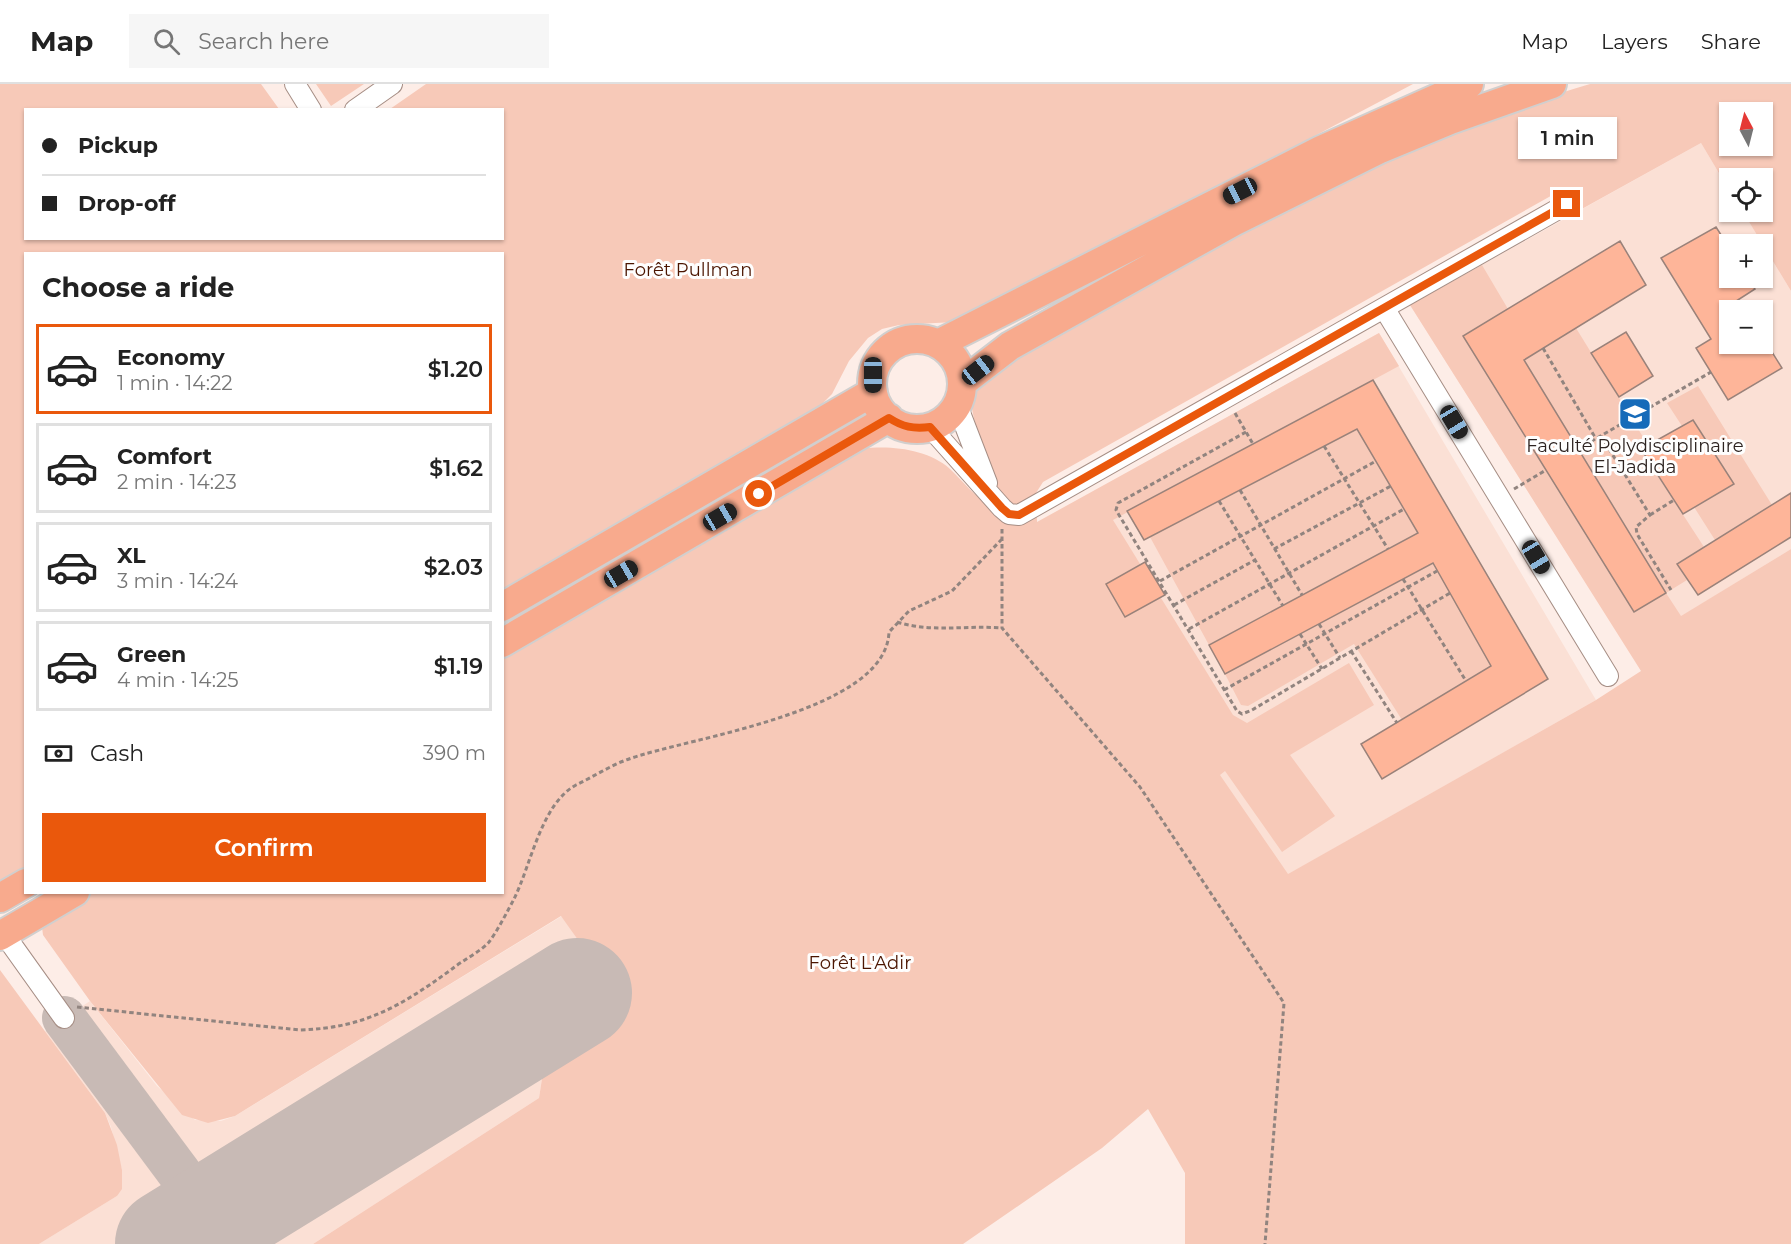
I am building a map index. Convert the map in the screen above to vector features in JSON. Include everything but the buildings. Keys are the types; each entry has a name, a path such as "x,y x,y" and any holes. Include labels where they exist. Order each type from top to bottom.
{"highway":[{"path":"938,344 1321,150 1469,84"},
{"path":"960,394 955,361 938,344 922,339 905,340 890,347 876,368 873,392 878,407 901,426 915,429 930,427 945,418 960,394 1010,346 1253,212 1380,149 1450,120 1552,84"},
{"path":"504,606 873,392"},
{"path":"504,642 889,418"},
{"path":"0,898 24,884"},
{"path":"2,935 72,894"}],"street":[{"path":"295,84 310,108"},
{"path":"358,108 392,84"},
{"path":"930,427 1009,514 1019,515 1567,204"},
{"path":"1384,308 1608,676"},
{"path":"960,394 997,501"},
{"path":"2,935 59,1012"}],"path":[{"path":"1544,348 1596,439"},
{"path":"1578,449 1711,372"},
{"path":"1226,399 1253,444"},
{"path":"1246,432 1118,504 1116,510 1237,711 1242,714 1450,593"},
{"path":"1601,436 1650,515"},
{"path":"1324,446 1388,549"},
{"path":"1160,581 1376,461"},
{"path":"1500,498 1546,470"},
{"path":"1274,549 1391,486"},
{"path":"1240,490 1302,596"},
{"path":"1671,590 1637,534 1636,527 1674,500"},
{"path":"997,501 1002,539 1002,628 1140,787 1284,1003 1265,1244"},
{"path":"1219,501 1283,606"},
{"path":"1189,629 1404,509"},
{"path":"59,1012 300,1030 332,1029 372,1018 419,993 488,942 514,899 550,811 573,787 628,759 778,718 833,698 879,663 888,647 889,632 897,622 909,611 951,591 1002,539"},
{"path":"1174,605 1255,560"},
{"path":"1224,690 1437,571"},
{"path":"1403,579 1466,681"},
{"path":"897,622 936,630 977,626 1002,628"},
{"path":"1319,624 1340,658"},
{"path":"1300,634 1322,669"},
{"path":"1351,651 1397,723"}],"shaded area":[{"name":"Faculté Polydisciplinaire El-Jadida","path":"1701,143 1719,173 1719,222 1749,222 1756,234 1719,234 1719,288 1773,288 1773,261 1791,291 1791,549 1628,649 1410,305"},
{"path":"1379,333 1596,700 1287,875 1175,710 1037,523"},
{"path":"562,916 578,940 580,972 573,1020 546,1053 539,1098 313,1244 39,1244 117,1196 122,1170 105,1113 45,1031 90,1001 157,1086 195,1120 221,1121 235,1116"}],"green space":[{"name":"Forêt Pullman","path":"0,84 261,84 278,108 24,108 24,240 504,240 504,108 391,108 426,84 1413,84 993,306 954,322 899,325 882,329 868,338 849,361 832,394 815,411 504,593 504,252 24,252 24,871 0,884"},
{"path":"316,84 364,84 331,106"},
{"name":"Forêt L'Adir","path":"1590,84 1791,84 1791,291 1773,261 1773,234 1756,234 1749,222 1773,222 1773,168 1719,168 1719,173 1701,143 1580,210 1565,188 1043,482 1036,493 1037,522 1379,333 1399,366 1113,520 1233,715 1247,723 1349,663 1374,705 1290,755 1335,816 1282,852 1225,771 1220,775 1288,874 1596,700 1641,671 1410,305 1482,265 1508,309 1524,360 1576,328 1648,445 1641,450 1704,547 1677,563 1687,580 1666,593 1681,616 1791,549 1791,1244 1185,1244 1185,1173 1148,1109 1102,1148 963,1244 313,1244 539,1098 546,1053 573,1020 580,972 578,940 561,916 235,1116 208,1123 182,1115 90,1001 43,935 42,927 47,919 91,894 504,894 504,653 862,449 896,448 931,457 950,469 974,494 992,506 971,404 981,383 1001,364 1216,246 1362,172 1437,139 1512,110"},
{"path":"1698,386 1772,505 1715,540 1694,507 1733,483 1693,420 1682,426 1667,403"},
{"path":"1357,429 1418,533 1209,645 1150,537"},
{"path":"1433,563 1491,666 1402,720 1354,644 1248,706 1241,705 1225,674"},
{"path":"0,970 105,1113 117,1145 122,1170 122,1189 117,1196 39,1244 0,1244"}],"taxiway":[{"path":"64,1018 212,1217"}],"runway":[{"path":"170,1244 577,993"}],"place":[{"name":"Faculté Polydisciplinaire El-Jadida","path":"1635,414"}],"route":[{"path":"759,494 889,418 901,426 915,429 930,427 992,494 1002,508 1009,514 1019,515 1567,204"}]}
